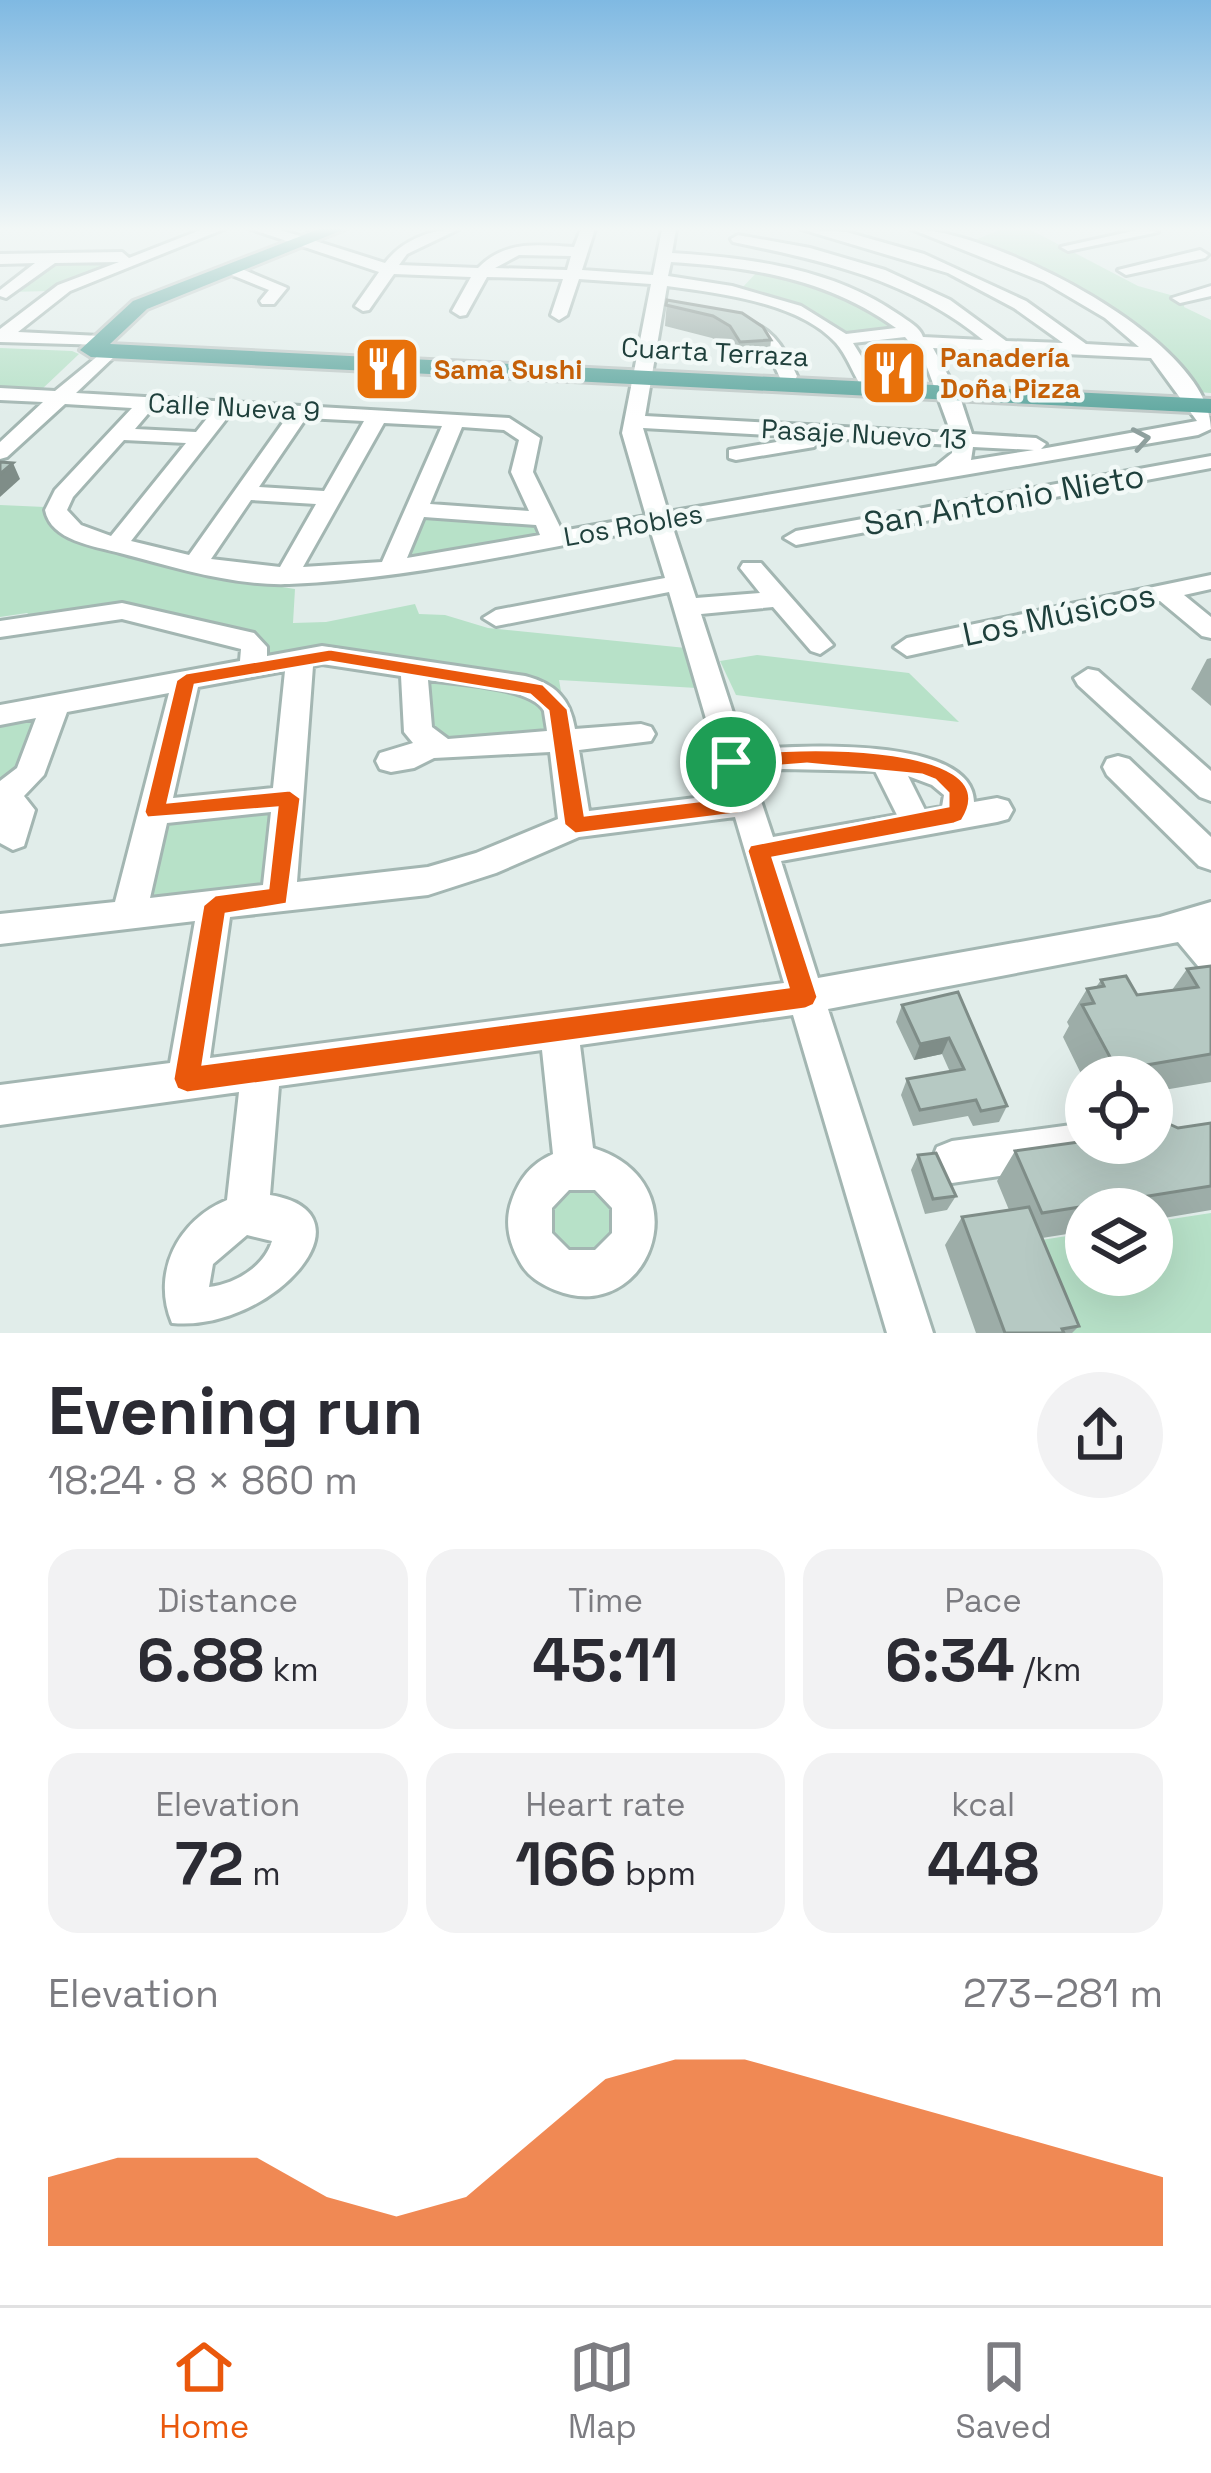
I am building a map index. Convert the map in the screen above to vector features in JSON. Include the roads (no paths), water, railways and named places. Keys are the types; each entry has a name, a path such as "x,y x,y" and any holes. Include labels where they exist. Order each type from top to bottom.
{"main road":[{"path":"105,346 163,296 176,291"},
{"name":"Cuarta Terraza","path":"105,346 1202,401"},
{"name":"Cuarta Terraza","path":"642,373 867,380 948,389"}],"street":[{"path":"0,338 62,291"},
{"path":"268,301 276,291"},
{"path":"363,306 373,291"},
{"path":"460,311 470,291"},
{"path":"559,315 567,291"},
{"path":"661,291 662,312 642,373 634,440 910,1333"},
{"path":"739,291 796,308 846,339 867,380"},
{"path":"846,291 919,337 948,389 962,440 961,460 942,471"},
{"path":"923,291 946,302 1004,347"},
{"path":"1001,291 1082,350"},
{"path":"1073,291 1156,353 1202,401 1208,422 1204,427 1094,447"},
{"path":"1180,298 1210,291"},
{"path":"3,293 52,295"},
{"path":"712,317 748,328 774,344 788,376"},
{"path":"846,339 919,337 1004,347 1156,353"},
{"name":"Cuarta Terraza","path":"0,338 105,346"},
{"path":"0,453 49,397 105,346"},
{"name":"Calle Nueva 9","path":"0,394 509,424 528,435 523,472 549,529"},
{"path":"0,431 49,397"},
{"name":"Los Robles","path":"148,402 63,495 56,511 69,530 194,566 286,577 392,568 549,529 661,520 747,479 942,471 1094,447"},
{"path":"117,544 226,406"},
{"path":"194,566 302,410"},
{"path":"286,577 378,415"},
{"path":"392,568 455,419"},
{"name":"Pasaje Nuevo 13","path":"633,421 1094,447"},
{"path":"722,427 747,479 865,434"},
{"path":"120,434 201,438"},
{"name":"San Antonio Nieto","path":"796,538 1211,462"},
{"path":"245,493 331,498"},
{"path":"416,510 549,529"},
{"path":"752,568 820,644"},
{"name":"Los Músicos","path":"907,647 1211,582"},
{"path":"1165,592 1211,630"},
{"path":"496,618 682,595 780,599"},
{"path":"0,629 98,612 131,612 245,638 254,646 253,666"},
{"path":"0,715 253,666 330,656 525,685 544,693 558,709 575,825"},
{"path":"279,897 300,658"},
{"path":"414,669 418,732 431,746 451,752 641,734"},
{"path":"1088,678 1211,789"},
{"path":"128,915 186,680"},
{"path":"13,837 19,811 2,797 29,775 56,704"},
{"path":"391,761 414,758 431,746"},
{"path":"731,762 807,756 923,767 952,781 960,799 954,815"},
{"path":"887,764 917,825"},
{"path":"1118,767 1211,856"},
{"path":"155,812 290,798"},
{"path":"0,928 428,881 484,864 575,825 743,804"},
{"path":"759,851 997,810"},
{"path":"187,1079 215,905"},
{"path":"0,1105 805,997 1198,921 1211,955"},
{"path":"559,1030 575,1166"},
{"path":"247,1214 261,1070"},
{"path":"952,1162 1065,1146"}],"place":[{"name":"Sama Sushi","path":"387,369"},
{"name":"Panadería Doña Pizza","path":"894,373"}]}
